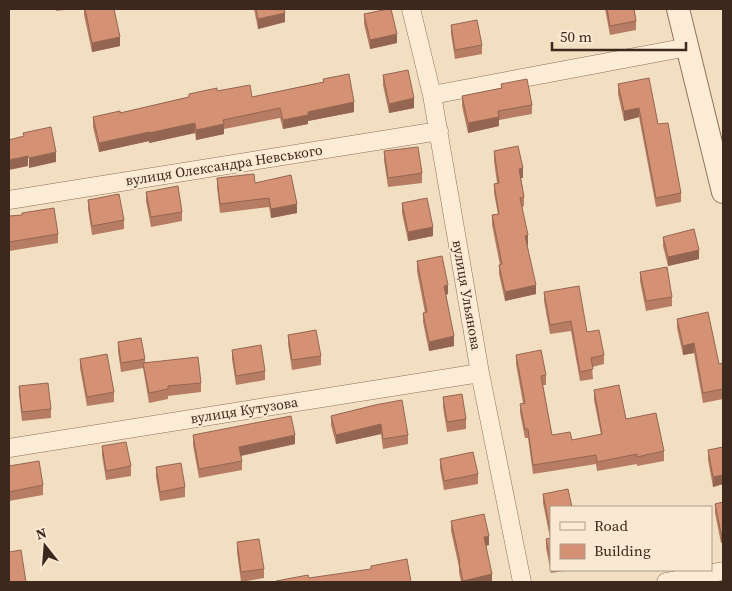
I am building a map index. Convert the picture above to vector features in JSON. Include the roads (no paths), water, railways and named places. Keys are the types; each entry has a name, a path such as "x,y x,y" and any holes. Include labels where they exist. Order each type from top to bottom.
{"street":[{"name":"вулиця Ульянова","path":"411,9 439,131 480,372 522,582"},
{"path":"678,9 723,192"},
{"path":"432,95 688,47"},
{"name":"вулиця Олександра Невського","path":"9,200 439,131"},
{"name":"вулиця Кутузова","path":"9,448 480,372"},
{"path":"666,582 723,571"}]}
